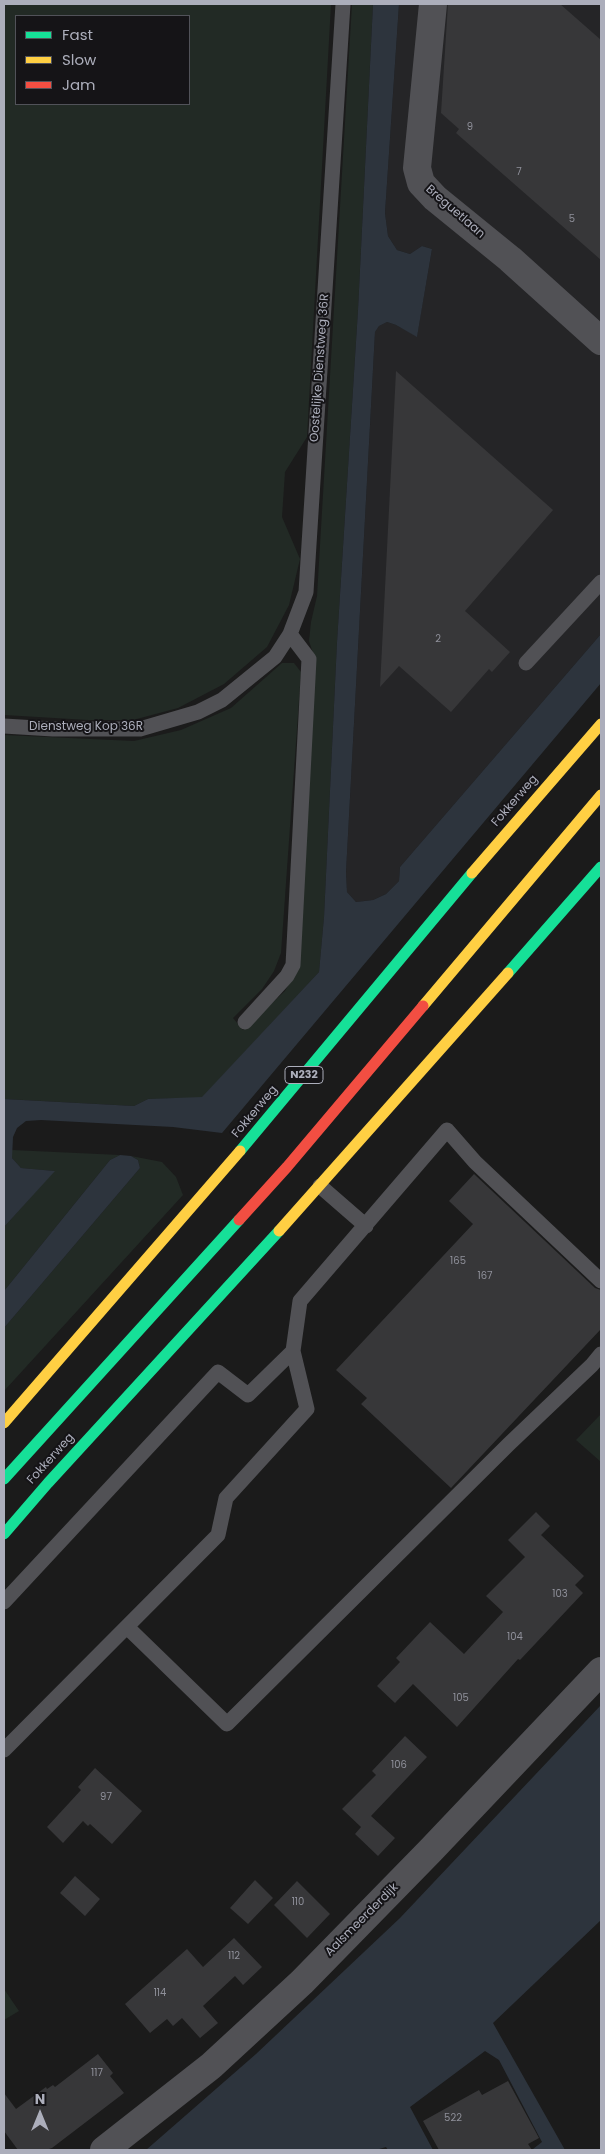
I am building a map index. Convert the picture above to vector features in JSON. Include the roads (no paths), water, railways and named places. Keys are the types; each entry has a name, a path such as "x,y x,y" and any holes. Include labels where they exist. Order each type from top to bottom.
{"main road":[{"name":"Fokkerweg","path":"4,1423 254,1135 484,858 601,724"},
{"name":"Fokkerweg","path":"4,1480 287,1168 601,794"},
{"name":"Fokkerweg","path":"4,1534 48,1483 320,1186 601,867"}],"street":[{"name":"Breguetlaan","path":"433,4 417,168 421,183 435,198 510,259 601,341"},
{"name":"Aalsmeerderdijk","path":"104,2150 211,2066 302,1982 560,1716 601,1671"}],"lane":[{"name":"Oostelijke Dienstweg 36R","path":"222,700 275,657 290,634 306,592 343,4"},
{"path":"526,663 601,582"},
{"path":"245,1022 287,976 292,965 309,659 290,634"},
{"name":"Dienstweg Kop 36R","path":"4,726 53,729 140,729 198,712 222,700"},
{"path":"4,1750 218,1535 226,1498 307,1410 292,1351 300,1301 447,1130 475,1162 601,1281"},
{"path":"320,1186 366,1226"},
{"path":"4,1602 218,1372 248,1395 292,1351"},
{"path":"127,1627 227,1724 601,1354"}]}
